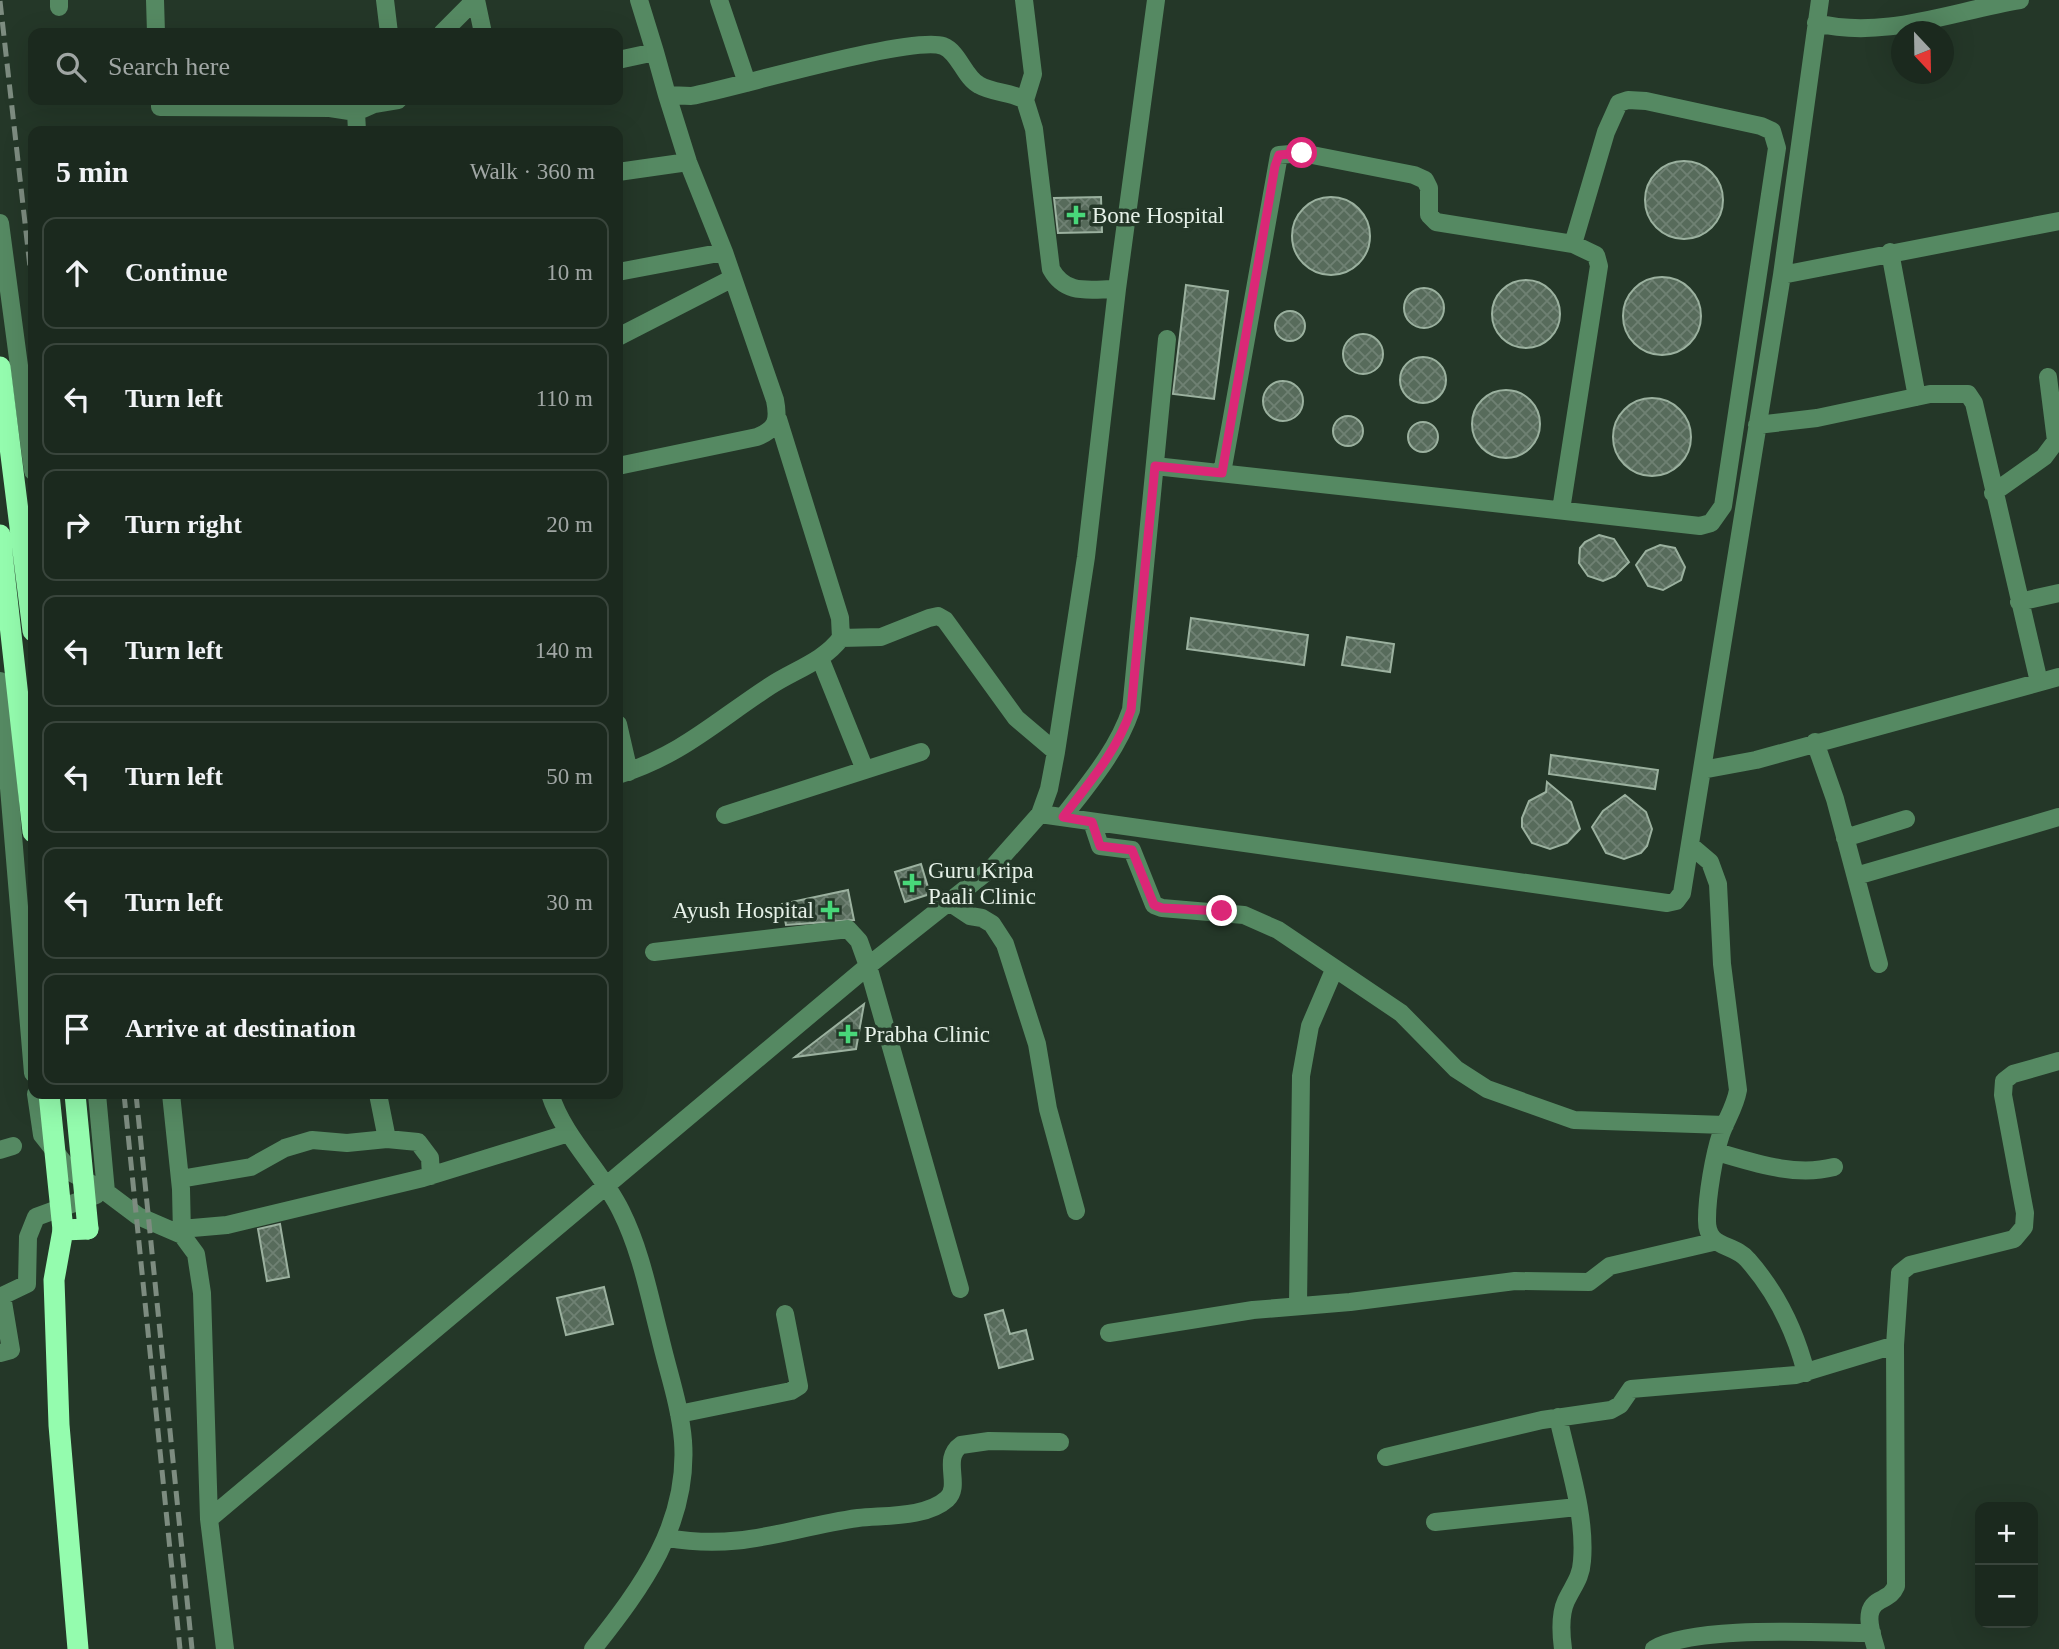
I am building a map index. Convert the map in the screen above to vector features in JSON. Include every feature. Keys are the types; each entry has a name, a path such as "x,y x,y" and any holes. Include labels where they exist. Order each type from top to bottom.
{"highway":[{"path":"0,367 28,591"},
{"path":"0,535 28,787"},
{"path":"50,1099 63,1230 54,1280 59,1425 78,1649"},
{"path":"63,1230 88,1229 75,1099"}],"street":[{"path":"155,0 156,28"},
{"path":"385,0 388,28"},
{"path":"447,28 475,0"},
{"path":"475,0 482,28"},
{"path":"639,0 688,162 724,252 775,400 778,419 839,618 841,638"},
{"path":"719,0 747,83"},
{"path":"1024,0 1033,74 1025,100 1034,129 1051,269 1059,282 1072,290 1117,289"},
{"path":"209,1519 605,1184 1008,854 1040,814 1049,789 1056,752 1086,557 1117,289 1156,0"},
{"path":"1040,814 1667,904 1676,901 1682,892 1690,845 1782,275 1820,0"},
{"path":"1816,23 1840,29 1894,27 2020,0"},
{"path":"667,95 691,96 841,60 927,44 950,50 981,86 1013,93 1025,100"},
{"path":"623,59 655,52"},
{"path":"1155,466 1700,526 1718,517 1723,506 1777,148 1772,131 1761,126 1646,102 1628,100 1619,103 1606,132 1573,244"},
{"path":"160,105 330,108 356,112 372,105"},
{"path":"356,112 357,126"},
{"path":"1222,473 1279,155 1302,153 1413,175 1425,180 1429,188 1429,215 1436,222 1573,244 1596,255 1599,266 1561,510"},
{"path":"623,171 688,162"},
{"path":"1782,275 2059,221"},
{"path":"0,223 28,433"},
{"path":"623,271 724,252"},
{"path":"1890,252 1917,397"},
{"path":"623,334 733,278"},
{"path":"1063,817 1108,759 1124,732 1131,710 1167,339"},
{"path":"1993,493 2044,457 2056,441 2048,377"},
{"path":"1757,425 1817,418 1947,392 1969,394 1974,403 2039,682"},
{"path":"623,465 757,437 771,431 778,419"},
{"path":"2019,602 2059,593"},
{"path":"623,774 672,755 772,684 820,658 841,638 869,640 938,616 945,620 1016,718 1056,752"},
{"path":"820,658 865,770"},
{"path":"1702,770 1740,764 1815,742 1957,707 2059,677"},
{"path":"0,681 8,857 28,1030"},
{"path":"1815,742 1856,876 1879,964"},
{"path":"725,815 921,751"},
{"path":"1856,876 2059,817"},
{"path":"1845,838 1906,820"},
{"path":"1092,822 1100,846 1132,850 1154,905 1244,915 1278,930 1401,1013 1456,1069 1487,1089 1574,1120 1725,1125"},
{"path":"1690,845 1710,862 1718,884 1722,964 1738,1090 1736,1105 1725,1125 1717,1152 1707,1219 1713,1242"},
{"path":"948,902 970,916 982,918 992,924 1005,944 1037,1044 1048,1109 1076,1211"},
{"path":"654,952 848,929 859,941 960,1289"},
{"path":"1298,1305 1303,1057 1310,1026 1334,970"},
{"path":"1654,1649 1706,1636 1739,1633 1874,1641 1870,1610 1875,1603 1892,1595 1896,1586 1895,1345 1900,1273 1910,1265 2014,1239 2024,1227 2025,1213 2003,1095 2004,1081 2012,1074 2059,1061"},
{"path":"37,1099 42,1135 72,1173 106,1192 138,1216 181,1232 226,1225 431,1176 569,1133"},
{"path":"97,1099 106,1192"},
{"path":"172,1099 180,1179 181,1232 196,1254 200,1270 209,1519 225,1649"},
{"path":"379,1099 387,1139"},
{"path":"552,1099 569,1133 605,1184 635,1241 679,1414 682,1479 676,1515 667,1538 640,1586 593,1649"},
{"path":"180,1179 251,1167 285,1148 313,1140 347,1143 387,1139 418,1142 429,1158 431,1176"},
{"path":"1717,1152 1777,1168 1821,1171 1834,1167"},
{"path":"0,1353 11,1350 2,1296 27,1284 28,1237 36,1217 106,1192"},
{"path":"1109,1333 1298,1305 1350,1302 1516,1281 1589,1282 1610,1266 1713,1242 1748,1260 1785,1312 1806,1373"},
{"path":"679,1414 791,1391 799,1386 785,1314"},
{"path":"1386,1457 1558,1417 1611,1410 1620,1405 1631,1390 1639,1388 1756,1380 1806,1373 1895,1345"},
{"path":"1558,1417 1581,1536 1581,1574 1565,1602 1562,1618 1563,1649"},
{"path":"667,1538 711,1543 753,1541 858,1518 908,1513 947,1499 951,1492 951,1457 961,1445 989,1441 1060,1442"},
{"path":"1435,1521 1577,1507"}],"building":[{"path":"1684,161 1699,164 1712,172 1720,185 1723,200 1720,215 1712,228 1699,236 1684,239 1669,236 1656,228 1648,215 1645,200 1648,185 1656,172 1669,164"},
{"path":"1101,197 1102,232 1058,233 1054,198"},
{"path":"1331,197 1346,200 1359,208 1367,221 1370,236 1367,251 1359,264 1346,272 1331,275 1316,272 1303,264 1295,251 1292,236 1295,221 1303,208 1316,200"},
{"path":"1662,277 1677,280 1690,288 1698,301 1701,316 1698,331 1690,344 1677,352 1662,355 1647,352 1634,344 1626,331 1623,316 1626,301 1634,288 1647,280"},
{"path":"1533,280 1554,295 1560,307 1558,327 1550,338 1533,348 1519,348 1502,338 1494,327 1492,307 1502,290 1513,282"},
{"path":"1186,285 1228,291 1214,399 1173,394"},
{"path":"1424,288 1432,289 1438,294 1443,300 1443,316 1438,322 1432,327 1424,328 1416,327 1410,322 1405,316 1404,308 1405,300 1410,294 1416,289"},
{"path":"1290,311 1301,315 1305,326 1301,337 1290,341 1279,337 1275,326 1279,315"},
{"path":"1363,334 1371,335 1377,340 1382,346 1382,362 1377,368 1371,373 1363,374 1355,373 1349,368 1344,362 1343,354 1344,346 1349,340 1355,335"},
{"path":"1423,357 1439,364 1446,380 1439,396 1423,403 1407,396 1400,380 1407,364"},
{"path":"1283,381 1297,387 1303,401 1297,415 1283,421 1269,415 1263,401 1269,387"},
{"path":"1513,390 1534,405 1540,417 1538,437 1530,448 1513,458 1499,458 1482,448 1474,437 1472,417 1482,400 1493,392"},
{"path":"1652,398 1667,401 1680,409 1688,422 1691,437 1688,452 1680,465 1667,473 1652,476 1637,473 1624,465 1616,452 1613,437 1616,422 1624,409 1637,401"},
{"path":"1348,416 1359,420 1363,431 1359,442 1348,446 1337,442 1333,431 1337,420"},
{"path":"1423,422 1434,426 1438,437 1434,448 1423,452 1412,448 1408,437 1412,426"},
{"path":"1599,535 1614,539 1629,562 1615,576 1603,581 1588,576 1579,563 1580,548 1585,542"},
{"path":"1660,545 1675,548 1685,567 1681,580 1663,590 1648,586 1636,565 1646,551"},
{"path":"1191,618 1308,635 1304,665 1187,649"},
{"path":"1347,637 1394,644 1390,672 1342,665"},
{"path":"1551,755 1658,770 1655,789 1549,774"},
{"path":"1547,782 1571,802 1580,829 1567,843 1550,849 1532,843 1522,827 1522,818 1529,801 1546,792"},
{"path":"1625,795 1646,812 1652,829 1647,846 1641,853 1624,859 1606,853 1592,827 1603,811"},
{"path":"921,864 930,894 905,902 895,872"},
{"path":"848,890 854,920 786,925 782,904"},
{"path":"864,1004 856,1049 795,1057"},
{"path":"280,1224 289,1277 267,1281 258,1229"},
{"path":"604,1287 613,1324 566,1335 557,1298"},
{"path":"1003,1310 1010,1334 1026,1330 1033,1359 999,1368 985,1315"}],"railway":[{"path":"0,1 28,250"},
{"path":"125,1099 180,1649"},
{"path":"137,1099 192,1649"}],"place":[{"name":"Bone Hospital","path":"1076,215"},
{"name":"Guru Kripa Paali Clinic","path":"912,883"},
{"name":"Ayush Hospital","path":"830,910"},
{"name":"Prabha Clinic","path":"848,1034"}],"route":[{"path":"1222,911 1162,908 1154,905 1143,884 1132,850 1100,846 1092,822 1063,817 1108,759 1124,732 1131,710 1155,466 1222,473 1275,166 1279,155 1302,153"}]}
